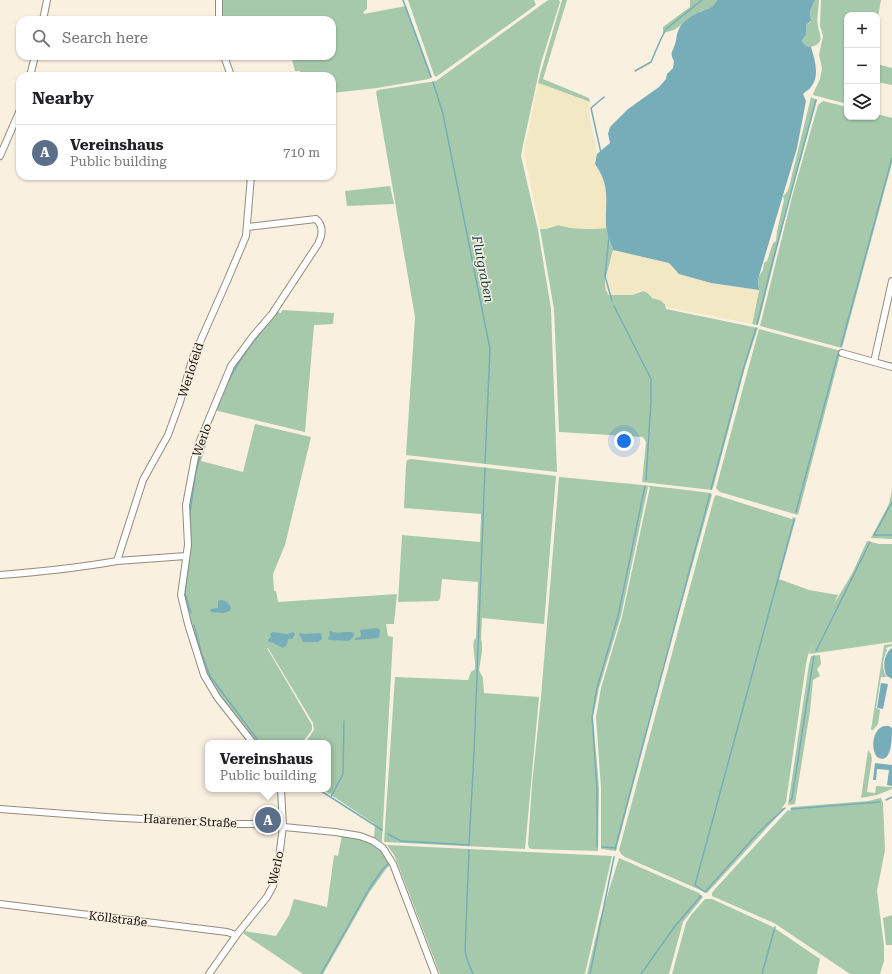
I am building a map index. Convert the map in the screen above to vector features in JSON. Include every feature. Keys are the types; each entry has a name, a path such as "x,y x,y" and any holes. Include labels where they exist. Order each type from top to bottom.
{"street":[{"path":"44,16 47,0"},
{"path":"218,16 219,0"},
{"path":"31,72 34,60"},
{"path":"225,60 230,72"},
{"path":"0,156 16,119"},
{"name":"Werlofeld","path":"117,561 143,480 168,435 180,402 192,360 246,236 248,227 251,180"},
{"name":"Werlo","path":"248,227 316,219 319,222 322,234 318,244 272,314 253,336 231,366 217,398 195,457 187,495 186,513 188,545 182,600 188,624 201,670 217,697 250,740"},
{"path":"874,362 891,293 892,281"},
{"path":"842,353 892,367"},
{"path":"0,575 98,565 117,561 186,556"},
{"name":"Werlo","path":"209,974 236,935 267,898 271,891 279,858 283,826 281,792"},
{"name":"Haarener Straße","path":"0,809 106,817 283,826 360,836 373,841 383,848 394,864 436,974"},
{"name":"Köllstraße","path":"0,904 226,932 236,935"}],"green space":[{"path":"221,0 367,0 367,9 363,12 364,14 406,6 432,77 429,79 377,88 336,93 336,72 295,71 292,60 336,60 336,16 221,16"},
{"path":"408,0 534,0 536,5 436,77"},
{"path":"548,0 559,0 560,2 541,63 521,156 538,230 551,309 557,472 406,455 415,317 376,92 378,90 436,81"},
{"path":"562,0 567,0 543,79 589,98 590,102 538,83"},
{"path":"690,0 717,0 714,6 710,9 701,11 674,30 663,33 663,27 690,7"},
{"path":"815,0 819,0 817,23 820,41 810,47 804,44 802,40 806,35 806,25 811,22 810,11"},
{"path":"821,0 881,0 879,12 844,12 844,103 813,95 820,79 822,68 819,55 823,36 820,26"},
{"path":"880,65 892,68 892,85 880,83"},
{"path":"811,97 817,100 791,194 758,325 752,324 759,290 759,276 763,270 764,263 767,261 773,243 776,241 784,200 783,196 789,187"},
{"path":"823,101 844,106 844,120 880,120 880,115 892,118 892,163 842,348 760,326 792,197 818,105"},
{"path":"390,186 394,204 347,206 345,191"},
{"path":"558,225 571,228 606,228 613,250 605,281 606,291 632,295 643,291 648,293 652,298 660,300 665,304 666,309 758,328 745,367 712,490 642,482 646,442 643,437 559,432 554,309 540,229 546,229"},
{"path":"282,310 334,313 333,324 314,325 305,432 218,411 216,408 227,379 235,365 276,312 281,313"},
{"path":"759,329 841,351 798,515 720,492 716,488"},
{"path":"255,424 311,437 285,545 273,574 274,591 276,591 278,602 397,594 394,624 386,624 388,636 393,637 382,842 374,837 375,824 327,792 331,792 331,740 307,740 314,730 313,723 268,648 312,725 312,730 304,740 253,740 218,695 201,664 183,594 187,513 196,459 203,436 208,439 201,461 243,472"},
{"path":"411,459 556,476 544,624 482,618 482,652 479,670 483,678 484,693 539,697 525,849 384,842 395,677 468,680 471,672 475,669 474,640 476,638 478,582 442,579 440,599 438,601 398,602 402,535 480,542 481,514 404,508 406,464 407,460"},
{"path":"559,477 672,488 710,493 712,495 668,652 616,851 601,849 601,788 596,717 601,688 622,617 650,487 648,487 621,616 599,688 593,717 599,788 598,851 532,849 529,848 528,844 532,785 541,697"},
{"path":"892,490 892,539 871,538 889,504"},
{"path":"716,495 792,519 793,517 796,518 779,579 809,590 838,595 834,604 853,572 867,541 879,544 892,544 892,642 809,654 814,643 808,655 806,664 786,802 782,808 785,808 707,893 625,857 619,850"},
{"path":"892,644 892,646 886,648 887,650 884,657 883,667 887,677 881,677 876,708 880,710 878,724 873,730 871,730 884,645"},
{"path":"820,655 821,664 817,669 820,676 813,680 810,711 795,804 788,805 809,664 811,656"},
{"path":"868,750 872,759 867,792 875,793 876,786 892,787 892,789 877,795 861,798"},
{"path":"881,798 883,803 885,850 877,891 884,946 884,961 880,974 850,974 774,923 712,896 715,889 788,810 791,811 792,807 868,801"},
{"path":"342,835 366,840 380,848 391,864 369,893 323,974 303,974 244,934 244,931 276,936 289,915 294,899 327,907 334,855 338,856"},
{"path":"387,845 612,856 585,974 440,974 399,867 394,855"},
{"path":"619,858 699,893 703,897 683,922 669,974 587,974 600,919"},
{"path":"705,899 712,899 773,927 820,959 817,974 672,974 686,923"},
{"path":"892,915 892,945 886,945 883,918"}],"sand":[{"path":"538,83 590,102 589,112 597,155 595,164 600,172 605,187 607,211 606,228 571,228 558,225 546,229 540,229 524,152"},
{"path":"613,250 669,263 680,274 711,283 759,290 752,324 666,307 660,300 652,298 648,293 643,291 632,295 608,295 605,286"}],"water":[{"path":"717,0 815,0 810,11 811,21 806,25 806,35 802,40 805,45 811,47 816,73 814,83 803,94 806,101 797,148 759,276 759,290 711,283 679,274 669,263 613,250 606,226 605,187 600,172 595,164 597,154 610,143 608,134 610,127 628,109 659,87 666,79 667,74 673,68 674,61 672,52 680,27 694,15 712,7"},
{"path":"220,600 228,603 231,607 230,611 223,613 211,612 210,609 218,608 218,601"},
{"path":"376,628 380,630 379,638 355,640 355,638 360,637 361,635 360,630"},
{"path":"330,631 337,633 352,632 354,634 353,638 349,641 329,640 328,638"},
{"path":"273,632 287,634 294,632 295,635 292,639 288,639 287,645 283,648 269,642 268,640 271,637 270,634"},
{"path":"321,633 322,639 318,642 303,642 299,634"},
{"path":"892,648 892,679 885,673 884,665 887,653"},
{"path":"881,683 888,684 883,709 877,708"},
{"path":"884,726 889,726 892,728 892,738 890,750 886,758 882,759 877,757 873,744 877,731"},
{"path":"875,763 892,765 892,786 887,785 889,770 877,769 876,780 873,780"}],"waterway":[{"path":"403,0 431,77"},
{"path":"635,71 651,62 666,29 702,0"},
{"name":"Flutgraben","path":"433,82 443,114 490,349 485,463"},
{"path":"601,153 591,108 604,97"},
{"path":"757,324 816,100"},
{"path":"841,346 892,158"},
{"path":"609,236 605,276 612,301"},
{"path":"614,306 651,379 646,480"},
{"path":"227,384 250,346 278,312"},
{"path":"711,489 756,328"},
{"path":"796,512 838,354"},
{"path":"217,409 225,387"},
{"path":"212,421 214,415"},
{"path":"191,613 185,593 191,545 190,513 196,471 206,436"},
{"path":"469,845 485,468"},
{"path":"597,847 597,788 592,717 597,688 618,616 645,486"},
{"path":"615,849 710,494"},
{"path":"892,502 874,535 892,535"},
{"path":"785,808 758,833 705,892 695,885 794,520"},
{"path":"816,651 870,542"},
{"path":"194,625 202,655 210,676 258,740"},
{"path":"790,801 792,798 814,656"},
{"path":"331,797 343,774 344,721"},
{"path":"323,792 382,830"},
{"path":"886,800 892,797"},
{"path":"791,809 880,802"},
{"path":"388,834 401,841 469,845"},
{"path":"602,847 616,848"},
{"path":"469,850 465,951 473,974"},
{"path":"590,974 614,857"},
{"path":"321,974 369,889 382,870 389,863"},
{"path":"641,974 675,926 701,896"},
{"path":"762,974 775,927"}],"place":[{"name":"Vereinshaus","path":"268,820"}]}
